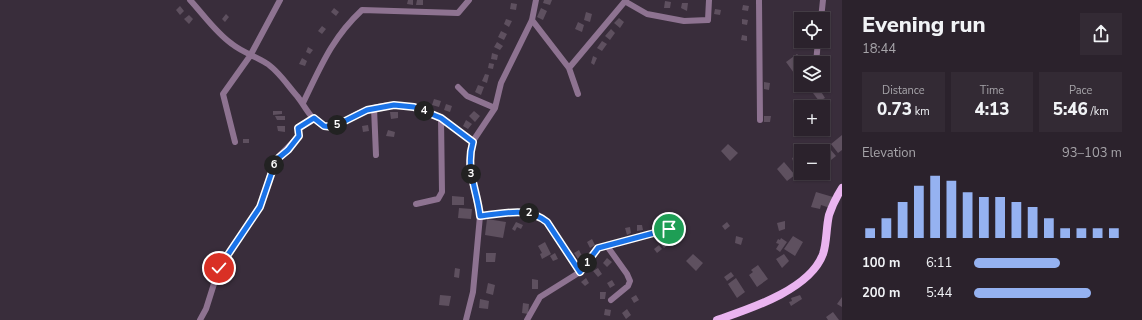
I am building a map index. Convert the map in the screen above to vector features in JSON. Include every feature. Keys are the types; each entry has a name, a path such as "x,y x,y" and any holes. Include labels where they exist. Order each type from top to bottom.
{"main road":[{"path":"717,320 753,307 796,286 815,268 822,256 829,215 842,188"}],"street":[{"path":"190,0 231,44 270,66 303,103 308,114 324,126 333,127 357,114 374,108 394,105 414,107 441,118 473,142"},
{"path":"236,142 223,94 250,56 280,0"},
{"path":"303,103 332,43 362,10 458,13 469,0"},
{"path":"466,320 473,292 480,216 470,166 470,153 473,142 495,108 501,83 532,20 536,0"},
{"path":"569,68 626,1 647,14 693,21 708,20 709,0"},
{"path":"759,0 760,120"},
{"path":"822,12 823,0"},
{"path":"532,20 569,68 578,94"},
{"path":"458,87 467,96 495,108"},
{"path":"374,108 376,155"},
{"path":"200,320 206,309 219,268 260,207 276,160 288,150 299,136 298,128 314,118"},
{"path":"416,204 438,199 442,192 441,118"},
{"path":"480,216 520,212 533,213 541,217 547,222 580,272"},
{"path":"527,320 540,297 580,272 598,248 669,229"},
{"path":"607,246 627,274 630,281 628,286 611,300"}],"building":[{"path":"408,0 413,0 413,5 407,4"},
{"path":"417,0 423,0 423,5 416,5"},
{"path":"544,0 552,0 550,5 543,3"},
{"path":"665,1 671,2 670,8 664,8"},
{"path":"511,3 517,4 516,10 510,9"},
{"path":"682,3 688,3 687,11 681,8"},
{"path":"743,5 749,6 748,11 742,10"},
{"path":"180,6 184,11 180,15 176,10"},
{"path":"334,8 339,12 336,16 331,12"},
{"path":"541,8 547,11 543,20 537,17"},
{"path":"715,9 721,10 720,15 714,14"},
{"path":"586,12 592,14 590,22 584,20"},
{"path":"226,14 229,17 225,22 222,19"},
{"path":"189,15 193,19 189,24 184,19"},
{"path":"619,18 624,22 620,28 614,23"},
{"path":"506,19 512,21 509,27 504,24"},
{"path":"742,19 748,20 747,25 742,24"},
{"path":"578,22 584,25 582,32 575,29"},
{"path":"322,26 326,29 322,34 318,31"},
{"path":"611,29 615,33 610,40 605,36"},
{"path":"501,31 507,34 504,40 498,37"},
{"path":"742,35 747,36 747,41 741,40"},
{"path":"602,41 607,44 602,51 597,48"},
{"path":"497,42 503,46 500,50 494,47"},
{"path":"308,47 313,50 310,54 306,52"},
{"path":"492,53 498,55 497,60 491,59"},
{"path":"593,56 597,58 594,65 591,63"},
{"path":"794,56 794,73 786,62"},
{"path":"302,58 307,61 305,66 299,64"},
{"path":"489,63 494,64 493,69 488,68"},
{"path":"485,74 489,75 487,83 482,81"},
{"path":"764,82 770,83 769,90 764,89"},
{"path":"478,85 484,87 481,95 475,92"},
{"path":"821,92 825,98 818,100 813,93"},
{"path":"434,99 441,101 439,107 432,105"},
{"path":"446,104 452,106 450,112 444,110"},
{"path":"273,111 282,111 282,114 273,115"},
{"path":"474,111 480,116 475,122 469,116"},
{"path":"390,112 398,112 398,118 391,119"},
{"path":"275,116 285,116 285,120 277,120"},
{"path":"764,116 771,116 770,122 764,122"},
{"path":"466,120 472,124 468,129 463,126"},
{"path":"368,125 369,131 363,132 362,126"},
{"path":"277,126 285,126 285,132 278,131"},
{"path":"388,130 395,132 394,137 386,136"},
{"path":"842,135 842,150 838,153 831,144"},
{"path":"243,139 249,139 249,143 243,143"},
{"path":"728,144 738,153 730,161 721,151"},
{"path":"830,149 836,156 831,160 830,159"},
{"path":"784,162 794,176 787,181 777,169"},
{"path":"816,192 833,197 830,208 821,205 820,209 811,207"},
{"path":"452,196 464,197 464,205 452,205"},
{"path":"459,208 472,209 471,219 458,218"},
{"path":"487,219 506,222 503,238 485,235"},
{"path":"785,221 785,229 779,231 777,223"},
{"path":"516,222 523,225 521,229 517,227 515,231 512,229"},
{"path":"727,222 730,226 725,230 722,226"},
{"path":"637,225 642,225 643,230 637,231"},
{"path":"630,227 631,233 627,235 625,228"},
{"path":"736,236 743,238 741,245 735,243"},
{"path":"793,236 803,242 795,256 784,249"},
{"path":"781,238 787,242 780,252 776,249 779,244 776,243 778,239 780,240"},
{"path":"592,239 595,245 590,248 587,242"},
{"path":"664,240 668,245 664,248 660,243"},
{"path":"545,242 551,254 542,259 540,254 542,253 538,246"},
{"path":"659,245 662,249 657,253 654,249"},
{"path":"579,250 582,256 578,259 574,253"},
{"path":"486,253 496,253 495,262 486,262"},
{"path":"555,253 558,259 553,261 550,256"},
{"path":"693,254 703,263 696,271 686,261"},
{"path":"784,254 789,261 782,268 776,259"},
{"path":"607,258 612,262 607,267 603,263"},
{"path":"758,265 768,279 757,287 749,275 753,272 751,270"},
{"path":"455,268 460,269 459,278 454,277"},
{"path":"598,268 602,274 598,277 593,271"},
{"path":"731,272 734,276 727,281 724,277"},
{"path":"586,278 589,283 585,286 581,282"},
{"path":"736,278 745,292 737,298 728,284"},
{"path":"532,279 538,280 538,289 532,289"},
{"path":"612,280 615,285 610,288 607,283"},
{"path":"488,283 495,285 493,295 486,293"},
{"path":"600,292 606,292 605,299 600,299"},
{"path":"440,295 451,296 449,306 439,305"},
{"path":"636,295 639,300 634,303 631,298"},
{"path":"800,295 802,299 791,306 789,302 792,301 791,298"},
{"path":"842,297 842,307 837,304"},
{"path":"480,299 489,301 488,309 479,308"},
{"path":"523,303 529,304 528,314 522,313"},
{"path":"605,309 611,310 610,316 604,315"},
{"path":"627,309 631,315 626,319 622,313"},
{"path":"833,312 839,320 828,320 826,317"}],"route":[{"path":"219,268 260,207 276,160 288,150 299,136 298,128 314,118 324,126 333,127 367,110 394,105 414,107 441,118 473,142 470,153 470,166 480,216 520,212 533,213 541,217 547,222 580,272 598,248 669,229"}]}
